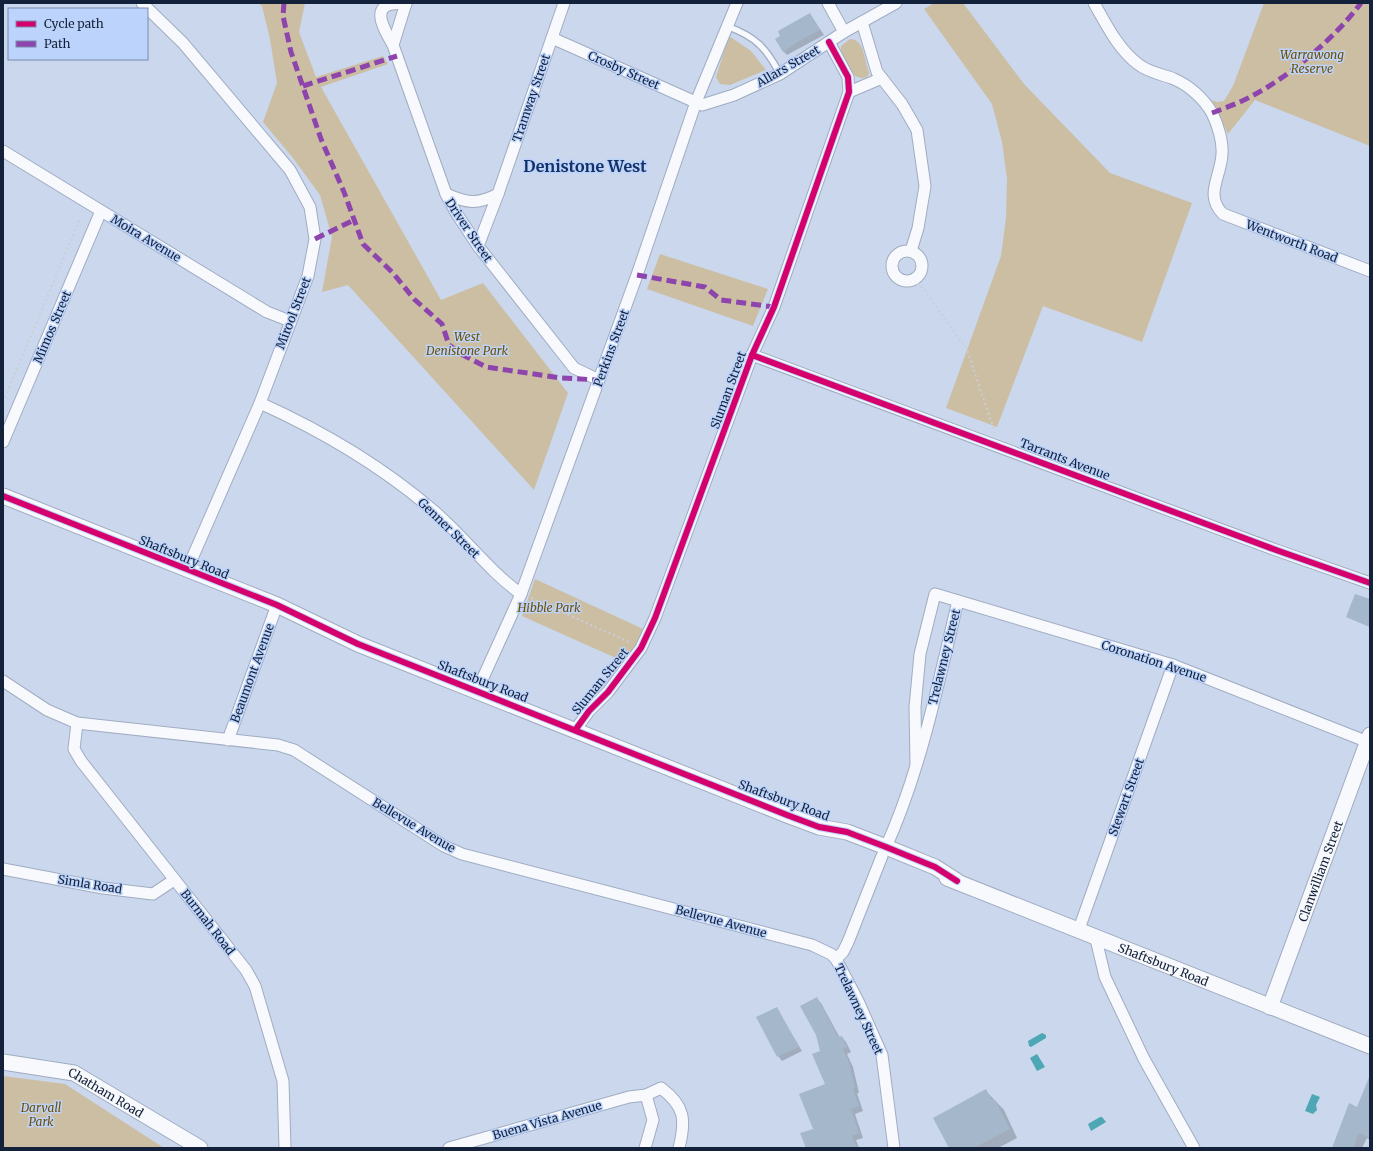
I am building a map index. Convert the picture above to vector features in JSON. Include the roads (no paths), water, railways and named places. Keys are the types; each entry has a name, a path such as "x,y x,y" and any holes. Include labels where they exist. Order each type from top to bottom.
{"street":[{"name":"Tramway Street","path":"478,246 498,194 564,3"},
{"name":"Perkins Street","path":"478,691 521,594 637,275 696,102 737,3"},
{"path":"828,3 844,32"},
{"name":"Allars Street","path":"696,102 702,105 734,95 780,74 844,32 896,3"},
{"name":"Wentworth Road","path":"1094,3 1128,56 1147,70 1174,79 1188,87 1202,99 1212,113 1223,152 1213,196 1216,207 1223,214 1370,271"},
{"name":"Driver Street","path":"393,44 406,4 392,4 387,6 381,14 381,25 393,44 446,194 478,246 574,368 599,380"},
{"name":"Mirool Street","path":"148,9 183,44 290,170 310,207 314,239 308,276 260,403 187,570"},
{"path":"862,22 877,72 902,104 917,130 925,174 924,198 918,228 911,251"},
{"name":"Crosby Street","path":"552,38 696,102"},
{"name":"Sluman Street","path":"576,730 589,711 608,692 641,648 670,582 752,355 774,307 849,92 848,77 829,42"},
{"path":"849,92 882,78"},
{"name":"Moira Avenue","path":"3,151 267,312 290,321"},
{"path":"446,194 458,199 479,202 498,194"},
{"name":"Mimos Street","path":"3,442 101,211"},
{"path":"904,251 911,251 917,254 921,261 922,268 919,275 913,280 906,282 899,280 892,270 894,257 904,251"},
{"name":"Tarrants Avenue","path":"752,355 1276,550 1370,583"},
{"name":"Genner Street","path":"260,403 305,423 356,454 404,487 435,512 497,575 521,594"},
{"name":"Shaftsbury Road","path":"3,496 277,605 358,644 819,827 847,832 884,851 957,881 1370,1046"},
{"name":"Trelawney Street","path":"894,1148 882,1055 861,1007 836,959 843,952 848,942 898,818 916,765 958,601 935,594 920,654 915,708 916,765"},
{"name":"Coronation Avenue","path":"958,601 1173,665 1369,738"},
{"name":"Beaumont Avenue","path":"228,740 277,605"},
{"name":"Stewart Street","path":"1079,929 1173,665"},
{"name":"Bellevue Avenue","path":"3,681 47,710 77,723 278,745 294,750 444,846 462,854 812,945 831,954 836,959"},
{"name":"Burmah Road","path":"77,723 74,749 81,762 246,970 255,986 284,1081 286,1148"},
{"name":"Clanwilliam Street","path":"1270,1007 1369,738"},
{"name":"Simla Road","path":"3,869 104,888 153,894 174,880"},
{"path":"1095,935 1105,977 1144,1058 1194,1148"},
{"name":"Chatham Road","path":"3,1062 74,1073 200,1148"},
{"name":"Buena Vista Avenue","path":"449,1148 629,1097 646,1095 661,1088 675,1098 683,1116 683,1133 679,1148"},
{"path":"645,1148 653,1120 646,1095"}],"lane":[{"path":"728,27 745,33 758,42 769,55 780,74"}],"water":[{"path":"1042,1033 1046,1035 1046,1038 1031,1047 1029,1046 1028,1041"},
{"path":"1037,1054 1045,1067 1037,1071 1030,1058"},
{"path":"1312,1094 1320,1097 1316,1105 1317,1110 1313,1114 1305,1111"},
{"path":"1102,1117 1106,1122 1091,1131 1088,1124"}],"district":[{"name":"Denistone West","path":"585,166"}],"park label":[{"name":"Warrawong Reserve","path":"1312,61"},
{"name":"West Denistone Park","path":"467,343"},
{"name":"Hibble Park","path":"549,607"},
{"name":"Darvall Park","path":"41,1114"}]}
